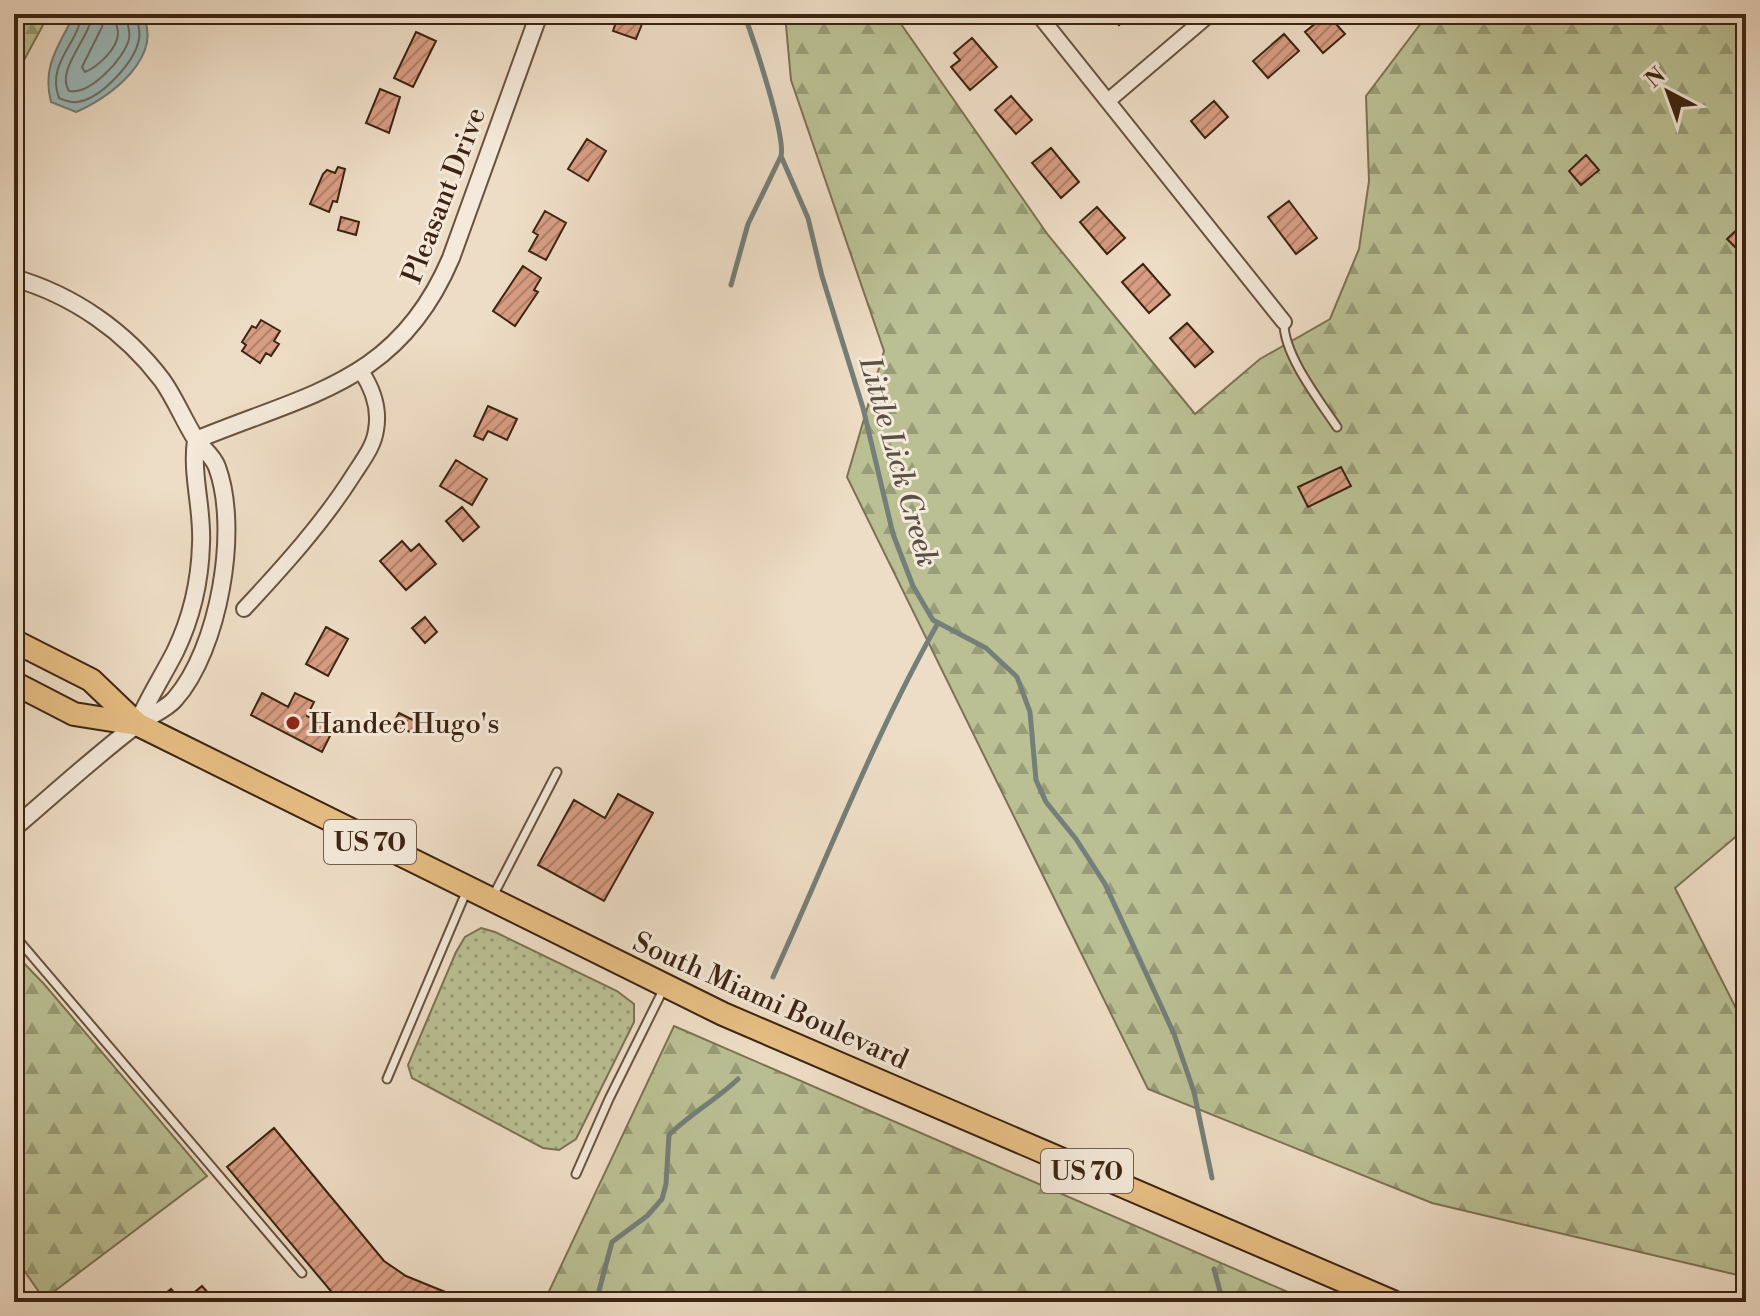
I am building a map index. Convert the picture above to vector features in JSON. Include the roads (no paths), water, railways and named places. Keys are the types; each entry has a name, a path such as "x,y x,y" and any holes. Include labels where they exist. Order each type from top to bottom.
{"highway":[{"name":"South Miami Boulevard","path":"14,641 91,680 137,724 665,987 781,1040 1393,1302"},
{"name":"South Miami Boulevard","path":"14,683 74,714 137,724"}],"street":[{"name":"Pleasant Drive","path":"196,440 327,389 361,371 405,334 439,286 539,14"},
{"path":"1038,14 1284,322"},
{"path":"1109,100 1210,14"},
{"path":"14,278 68,299 119,335 163,382 196,440 212,455 221,478 226,549 221,593 204,647 174,701 137,724 14,828"},
{"path":"244,609 310,536 345,489 372,445 377,428 377,407 371,387 361,371"},
{"path":"137,724 182,637 196,588 202,526 193,460 196,440"}],"lane":[{"path":"1284,322 1284,336 1310,386 1337,427"},
{"path":"490,901 557,772"},
{"path":"387,1079 467,890"},
{"path":"14,935 302,1273"},
{"path":"576,1174 609,1099 665,987"}],"water":[{"path":"77,14 142,14 147,30 146,45 130,74 104,97 76,112 51,102 48,79 56,49"}],"waterway":[{"name":"Little Lick Creek","path":"744,14 774,109 781,156 808,218 822,276 863,408 893,534 913,586 933,620 986,648 1017,677 1030,712 1036,780 1046,802 1076,839 1105,884 1174,1034 1194,1092 1212,1178"},
{"path":"731,285 748,224 781,156"},
{"path":"773,977 872,754 938,623"},
{"path":"596,1302 612,1242 647,1216 662,1199 669,1135 738,1079"},
{"name":"Little Lick Creek","path":"1214,1269 1223,1302"}],"place":[{"name":"Handee Hugo's","path":"293,723"}]}
